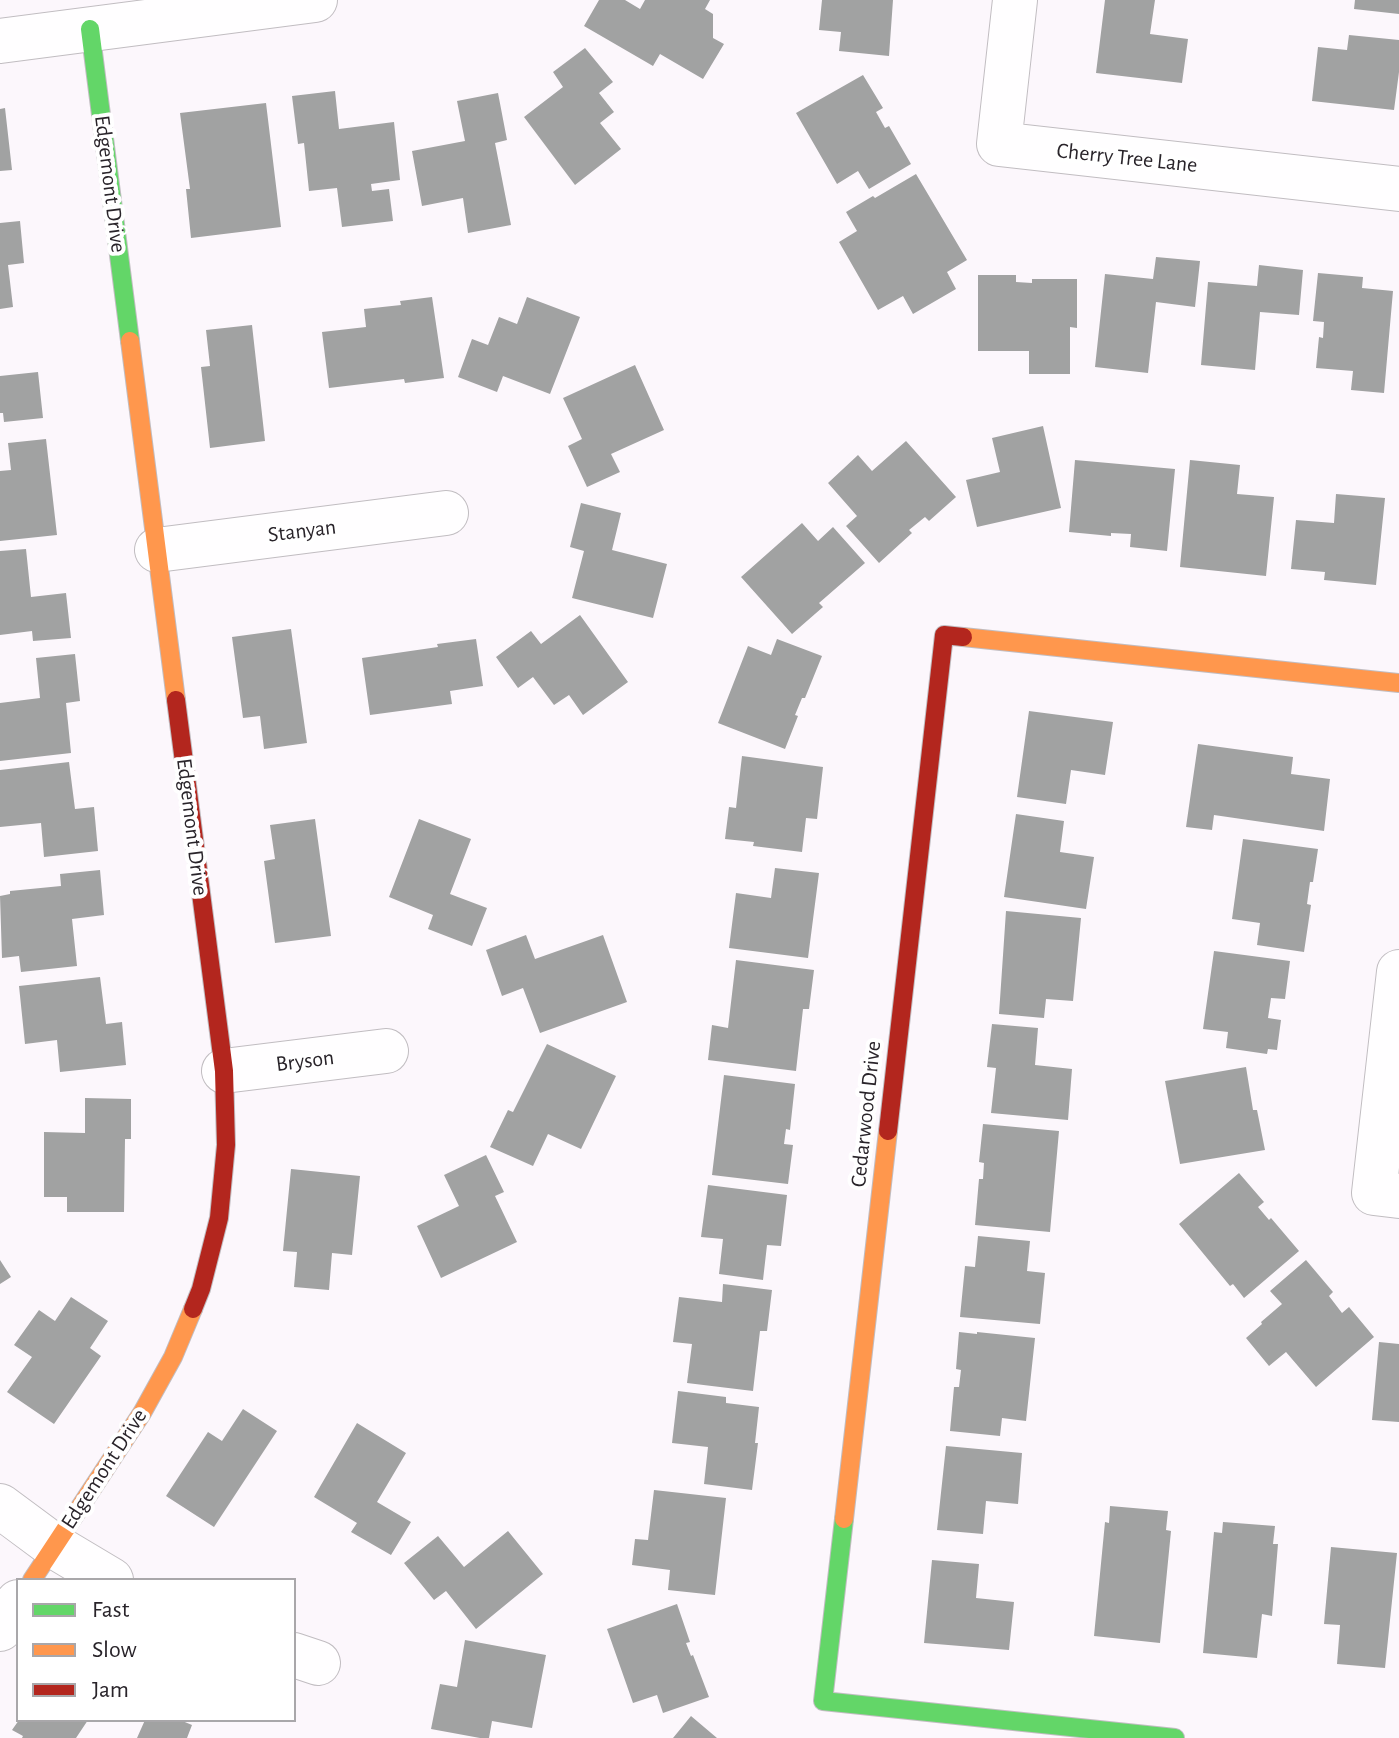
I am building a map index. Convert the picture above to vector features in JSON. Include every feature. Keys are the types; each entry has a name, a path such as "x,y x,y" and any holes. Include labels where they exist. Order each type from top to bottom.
{"street":[{"path":"0,41 315,0"},
{"name":"Cherry Tree Lane","path":"1015,0 999,144 1399,189"},
{"name":"Edgemont Drive","path":"43,1563 150,1399 173,1357 201,1289 219,1218 226,1145 224,1071 90,29"},
{"name":"Stanyan","path":"157,550 446,513"},
{"name":"Cedarwood Drive","path":"1175,1738 823,1701 944,635 1399,683"},
{"path":"1399,972 1374,1193 1399,1196"},
{"name":"Bryson","path":"224,1071 386,1051"},
{"path":"0,1506 43,1563 103,1578"},
{"path":"0,1629 16,1605"}],"building":[{"path":"599,0 625,0 640,9 645,0 710,0 705,9 713,14 713,38 724,44 703,79 660,54 653,66 584,26"},
{"path":"822,0 893,0 889,56 839,51 841,32 819,30"},
{"path":"1105,0 1155,0 1150,34 1188,39 1182,83 1096,73"},
{"path":"1355,0 1399,0 1399,14 1354,9"},
{"path":"1349,35 1399,40 1394,110 1312,101 1318,47 1347,50"},
{"path":"585,48 613,82 599,93 614,112 600,123 621,149 575,185 524,117 563,87 553,72"},
{"path":"863,75 883,108 876,112 885,128 889,126 911,164 869,189 858,171 837,184 796,113"},
{"path":"335,91 339,129 394,122 400,180 371,184 372,191 389,189 393,221 342,227 337,188 309,191 304,143 298,144 292,96"},
{"path":"498,93 507,140 495,143 511,225 468,233 463,198 422,206 412,151 465,141 457,101"},
{"path":"266,103 281,227 191,238 186,189 190,189 180,113"},
{"path":"5,108 12,170 0,171 0,109"},
{"path":"916,174 967,260 947,272 956,289 913,314 903,296 878,310 839,242 857,231 846,212"},
{"path":"20,221 24,263 8,265 13,307 0,309 0,223"},
{"path":"1156,257 1200,261 1195,307 1156,302 1148,373 1095,367 1105,274 1153,279"},
{"path":"1259,265 1303,270 1299,315 1260,312 1255,370 1201,365 1208,282 1257,286"},
{"path":"1318,273 1363,277 1362,288 1393,291 1384,393 1351,390 1353,371 1316,368 1324,322 1313,321"},
{"path":"978,275 1016,275 1016,282 1032,283 1032,279 1077,279 1077,328 1070,327 1070,374 1029,374 1029,351 978,351"},
{"path":"432,297 444,378 405,383 404,379 329,388 322,332 366,327 364,309 401,305 400,301"},
{"path":"527,297 580,317 550,394 503,376 497,392 458,377 472,339 488,345 499,317 517,324"},
{"path":"252,325 265,441 210,448 201,367 210,366 206,330"},
{"path":"635,365 664,430 611,454 620,472 587,487 568,446 582,439 563,398"},
{"path":"38,372 43,418 4,422 3,413 0,413 0,376"},
{"path":"1043,426 1061,508 977,527 966,480 1000,472 992,438"},
{"path":"46,439 57,535 0,541 0,471 11,470 8,443"},
{"path":"906,441 956,497 929,521 925,517 909,530 912,533 879,563 846,526 857,516 828,483 858,455 872,471"},
{"path":"1075,460 1175,469 1167,551 1130,547 1131,534 1111,533 1111,536 1069,532"},
{"path":"1190,460 1240,465 1237,494 1274,497 1266,576 1180,567"},
{"path":"1336,494 1385,498 1376,585 1324,580 1325,572 1291,569 1296,520 1334,523"},
{"path":"581,503 621,513 612,550 667,564 653,618 572,598 584,551 570,547"},
{"path":"802,523 818,541 833,527 865,563 819,603 823,607 792,634 741,577"},
{"path":"26,549 31,597 66,593 71,638 33,641 32,631 0,635 0,551"},
{"path":"580,615 628,682 583,715 569,695 554,705 533,677 518,688 496,657 531,631 541,644"},
{"path":"291,629 307,743 264,749 260,716 243,718 232,637"},
{"path":"476,639 483,686 450,691 452,704 370,715 362,658"},
{"path":"777,639 822,656 795,715 798,716 785,749 718,723 748,646 771,655"},
{"path":"75,654 80,701 66,703 71,753 0,761 0,703 40,698 36,658"},
{"path":"1029,711 1113,722 1105,775 1071,770 1066,804 1017,797"},
{"path":"1198,744 1293,757 1291,774 1330,779 1324,831 1214,815 1212,830 1186,827"},
{"path":"742,756 823,767 817,819 806,818 802,852 725,839 729,807 736,808"},
{"path":"69,762 75,809 94,807 98,851 44,857 41,823 0,827 0,770"},
{"path":"1016,814 1064,821 1060,852 1094,857 1086,909 1004,897"},
{"path":"315,819 331,936 275,943 264,861 275,859 270,825"},
{"path":"419,819 471,839 450,894 487,908 472,946 428,929 433,915 389,897"},
{"path":"1243,839 1318,849 1307,904 1311,905 1304,952 1257,945 1260,923 1232,919"},
{"path":"775,868 819,873 808,958 729,948 736,893 771,898"},
{"path":"100,870 104,915 72,919 77,966 21,972 19,956 2,958 0,896 10,894 10,891 61,886 60,874"},
{"path":"1006,911 1081,918 1073,1001 1046,999 1044,1018 999,1014"},
{"path":"526,935 535,959 603,935 627,1002 540,1033 523,988 502,996 486,950"},
{"path":"1214,951 1290,961 1285,999 1271,998 1268,1018 1281,1020 1277,1050 1268,1049 1267,1054 1226,1048 1228,1032 1203,1029"},
{"path":"736,960 814,970 809,1009 803,1009 796,1071 708,1060 712,1025 728,1028"},
{"path":"100,977 106,1024 122,1022 126,1065 60,1072 57,1040 25,1044 19,986"},
{"path":"992,1024 1038,1028 1035,1065 1072,1069 1068,1120 991,1113 996,1068 987,1067"},
{"path":"547,1044 616,1076 581,1149 548,1134 533,1166 490,1147 508,1110 513,1112"},
{"path":"1246,1067 1253,1110 1257,1110 1265,1150 1180,1164 1165,1081"},
{"path":"724,1075 795,1084 790,1130 786,1129 784,1144 793,1145 788,1184 712,1175"},
{"path":"85,1098 131,1099 131,1139 125,1139 124,1212 67,1212 67,1197 44,1197 44,1132 85,1133"},
{"path":"983,1124 1059,1131 1050,1232 975,1225 979,1179 983,1179 984,1163 979,1162"},
{"path":"486,1155 504,1192 495,1196 517,1242 441,1278 417,1226 459,1206 444,1175"},
{"path":"291,1169 360,1176 352,1255 332,1253 329,1290 294,1287 297,1252 283,1251"},
{"path":"1239,1173 1264,1202 1258,1207 1299,1251 1244,1298 1233,1284 1230,1286 1179,1224"},
{"path":"708,1185 787,1195 781,1246 767,1245 763,1280 719,1274 723,1239 701,1237"},
{"path":"978,1236 1030,1241 1027,1271 1045,1273 1040,1324 960,1317 965,1266 975,1267"},
{"path":"0,1260 11,1277 0,1284"},
{"path":"1306,1260 1333,1292 1329,1296 1342,1313 1349,1307 1374,1337 1316,1387 1286,1352 1269,1366 1246,1338 1282,1304 1270,1291"},
{"path":"723,1284 772,1290 767,1331 760,1331 753,1391 687,1383 692,1344 673,1342 679,1297 722,1302"},
{"path":"71,1297 108,1321 90,1348 101,1356 54,1424 7,1392 32,1357 14,1345 39,1310 55,1321"},
{"path":"959,1332 1035,1338 1026,1421 1002,1418 1000,1436 950,1431 954,1387 959,1387 961,1370 956,1369"},
{"path":"1379,1342 1399,1344 1399,1422 1372,1420"},
{"path":"678,1391 726,1397 726,1403 759,1407 752,1490 704,1484 708,1447 672,1443"},
{"path":"243,1409 277,1431 214,1527 166,1496 208,1432 222,1441"},
{"path":"357,1423 406,1453 377,1502 411,1522 391,1555 351,1532 357,1523 314,1497"},
{"path":"946,1446 1022,1453 1018,1504 986,1501 983,1534 937,1530"},
{"path":"654,1490 726,1498 715,1595 668,1590 670,1570 632,1565 635,1539 648,1540"},
{"path":"1110,1506 1168,1511 1166,1530 1171,1531 1160,1643 1094,1636 1105,1522 1109,1523"},
{"path":"1223,1522 1275,1526 1273,1544 1278,1544 1272,1616 1262,1614 1257,1658 1203,1653 1214,1532 1222,1533"},
{"path":"508,1531 543,1574 476,1629 446,1591 434,1600 404,1563 438,1536 464,1567"},
{"path":"1331,1547 1397,1553 1385,1668 1337,1664 1340,1625 1324,1624"},
{"path":"932,1560 979,1564 976,1598 1014,1602 1009,1650 924,1643"},
{"path":"677,1604 690,1642 686,1643 709,1697 663,1713 657,1695 633,1703 607,1629"},
{"path":"465,1640 546,1655 532,1728 492,1721 489,1738 431,1729 440,1684 457,1687"},
{"path":"691,1716 717,1738 673,1738"},
{"path":"18,1722 87,1722 76,1738 22,1738 12,1730"},
{"path":"144,1722 185,1722 192,1725 187,1738 137,1738"}],"traffic: fast":[{"path":"90,29 130,341"},
{"path":"844,1519 823,1701 1175,1738"}],"traffic: slow":[{"path":"130,341 176,700"},
{"path":"963,637 1399,683"},
{"path":"844,1519 888,1131"},
{"path":"33,1578 142,1413 173,1357 193,1309"}],"traffic: jam":[{"path":"888,1131 944,635 963,637"},
{"path":"176,700 224,1071 226,1145 219,1218 193,1309"}]}
